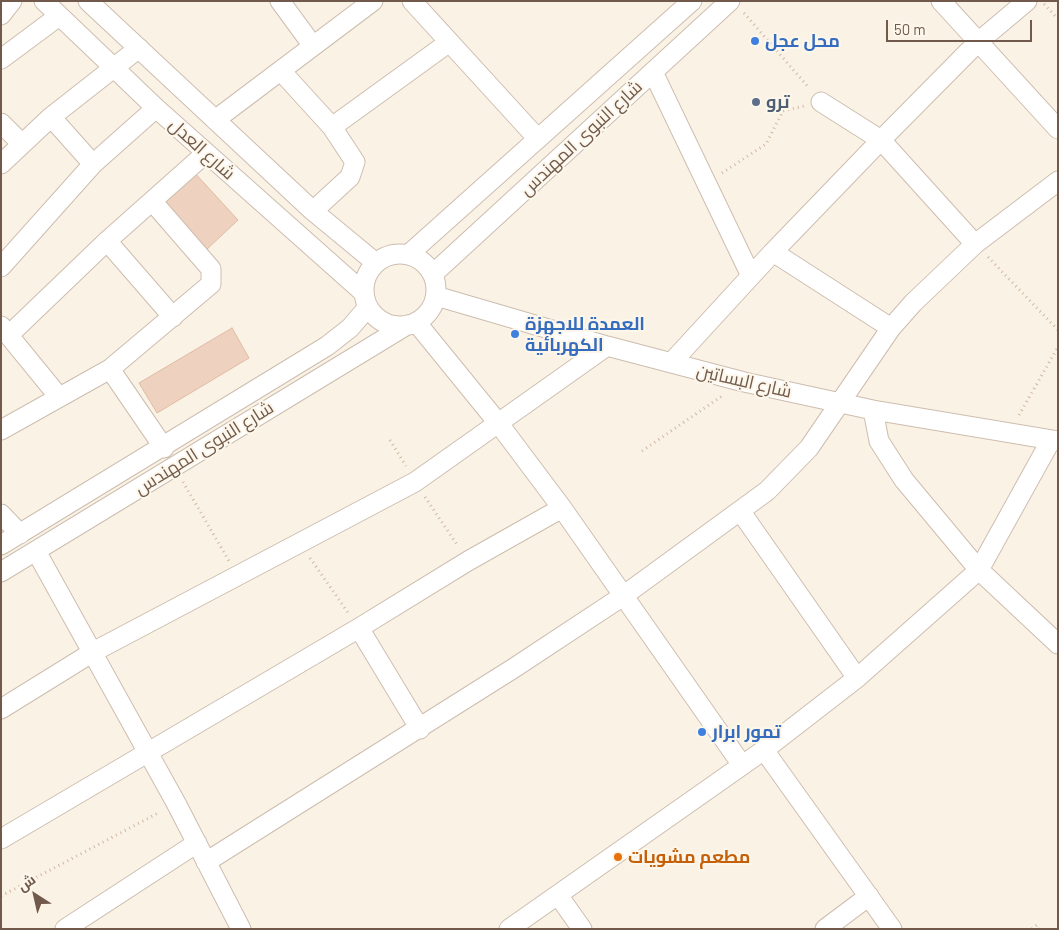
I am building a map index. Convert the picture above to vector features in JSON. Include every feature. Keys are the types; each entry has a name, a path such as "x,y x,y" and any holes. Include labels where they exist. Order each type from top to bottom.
{"street":[{"path":"1,15 12,1"},
{"name":"شارع العدل","path":"44,1 114,70 366,300"},
{"name":"شارع العدل","path":"88,1 312,211 376,263"},
{"path":"280,1 313,46"},
{"path":"215,120 373,1"},
{"path":"412,1 448,43 538,139"},
{"name":"شارع النبوى المهندس","path":"409,254 692,1"},
{"path":"941,1 977,43 1058,129"},
{"path":"671,364 772,252 977,43 1027,1"},
{"name":"شارع النبوى المهندس","path":"433,274 653,72 735,5"},
{"path":"1,59 59,16"},
{"path":"332,127 448,43"},
{"path":"1,164 51,117 114,70 139,48"},
{"path":"281,71 332,127 353,158 355,166 350,177 312,211"},
{"path":"653,72 751,276"},
{"path":"821,102 882,140 975,244"},
{"path":"1,267 93,164 156,108"},
{"path":"51,117 93,164"},
{"path":"1,123 22,143"},
{"path":"58,397 5,331 206,152"},
{"path":"206,862 420,729 623,596 741,512 789,471 809,448 891,328 939,276 975,244 1058,181"},
{"path":"1,430 110,370 208,289 211,284 211,269 152,201"},
{"path":"107,241 173,317"},
{"path":"772,252 891,328"},
{"path":"409,254 424,262 433,274 436,296 429,311 412,324 396,326 385,322 375,316 366,300 369,272 376,263 386,256 409,254"},
{"name":"شارع البساتين","path":"436,296 671,364 744,382 873,410 1055,441"},
{"name":"شارع النبوى المهندس","path":"1,545 164,448 327,346 350,328 366,300"},
{"path":"412,324 499,424 562,508 742,766"},
{"name":"شارع النبوى المهندس","path":"1,572 412,324"},
{"path":"1,709 93,652 415,482 607,346"},
{"path":"110,370 164,448"},
{"path":"873,410 880,441 892,463 923,504 979,570 1058,644"},
{"path":"509,929 764,750 857,678 979,570 1055,441"},
{"path":"1,839 359,628 468,561 562,508"},
{"path":"741,512 857,678"},
{"path":"1,514 20,534"},
{"path":"36,551 176,803 240,929"},
{"path":"359,628 420,729"},
{"path":"764,750 892,929"},
{"path":"65,929 197,843"},
{"path":"558,895 582,929"},
{"path":"826,929 869,896"}],"path":[{"path":"1042,1 1058,20"},
{"path":"706,183 766,144 782,112 821,102 735,5"},
{"path":"975,244 1058,330"},
{"path":"1009,433 1058,347"},
{"path":"642,451 744,382"},
{"path":"390,440 415,482 468,561"},
{"path":"174,467 237,576"},
{"path":"299,543 359,628"},
{"path":"1,896 176,803"},
{"path":"1032,929 1037,926 1039,929"}],"building":[{"path":"193,171 238,220 205,251 159,202"},
{"path":"232,328 249,358 157,413 139,383"}],"place":[{"name":"محل عجل","path":"755,41"},
{"name":"ترو","path":"756,102"},
{"name":"العمدة للاجهزة الكهربائية","path":"515,334"},
{"name":"تمور ابرار","path":"702,732"},
{"name":"مطعم مشويات","path":"618,857"}]}
